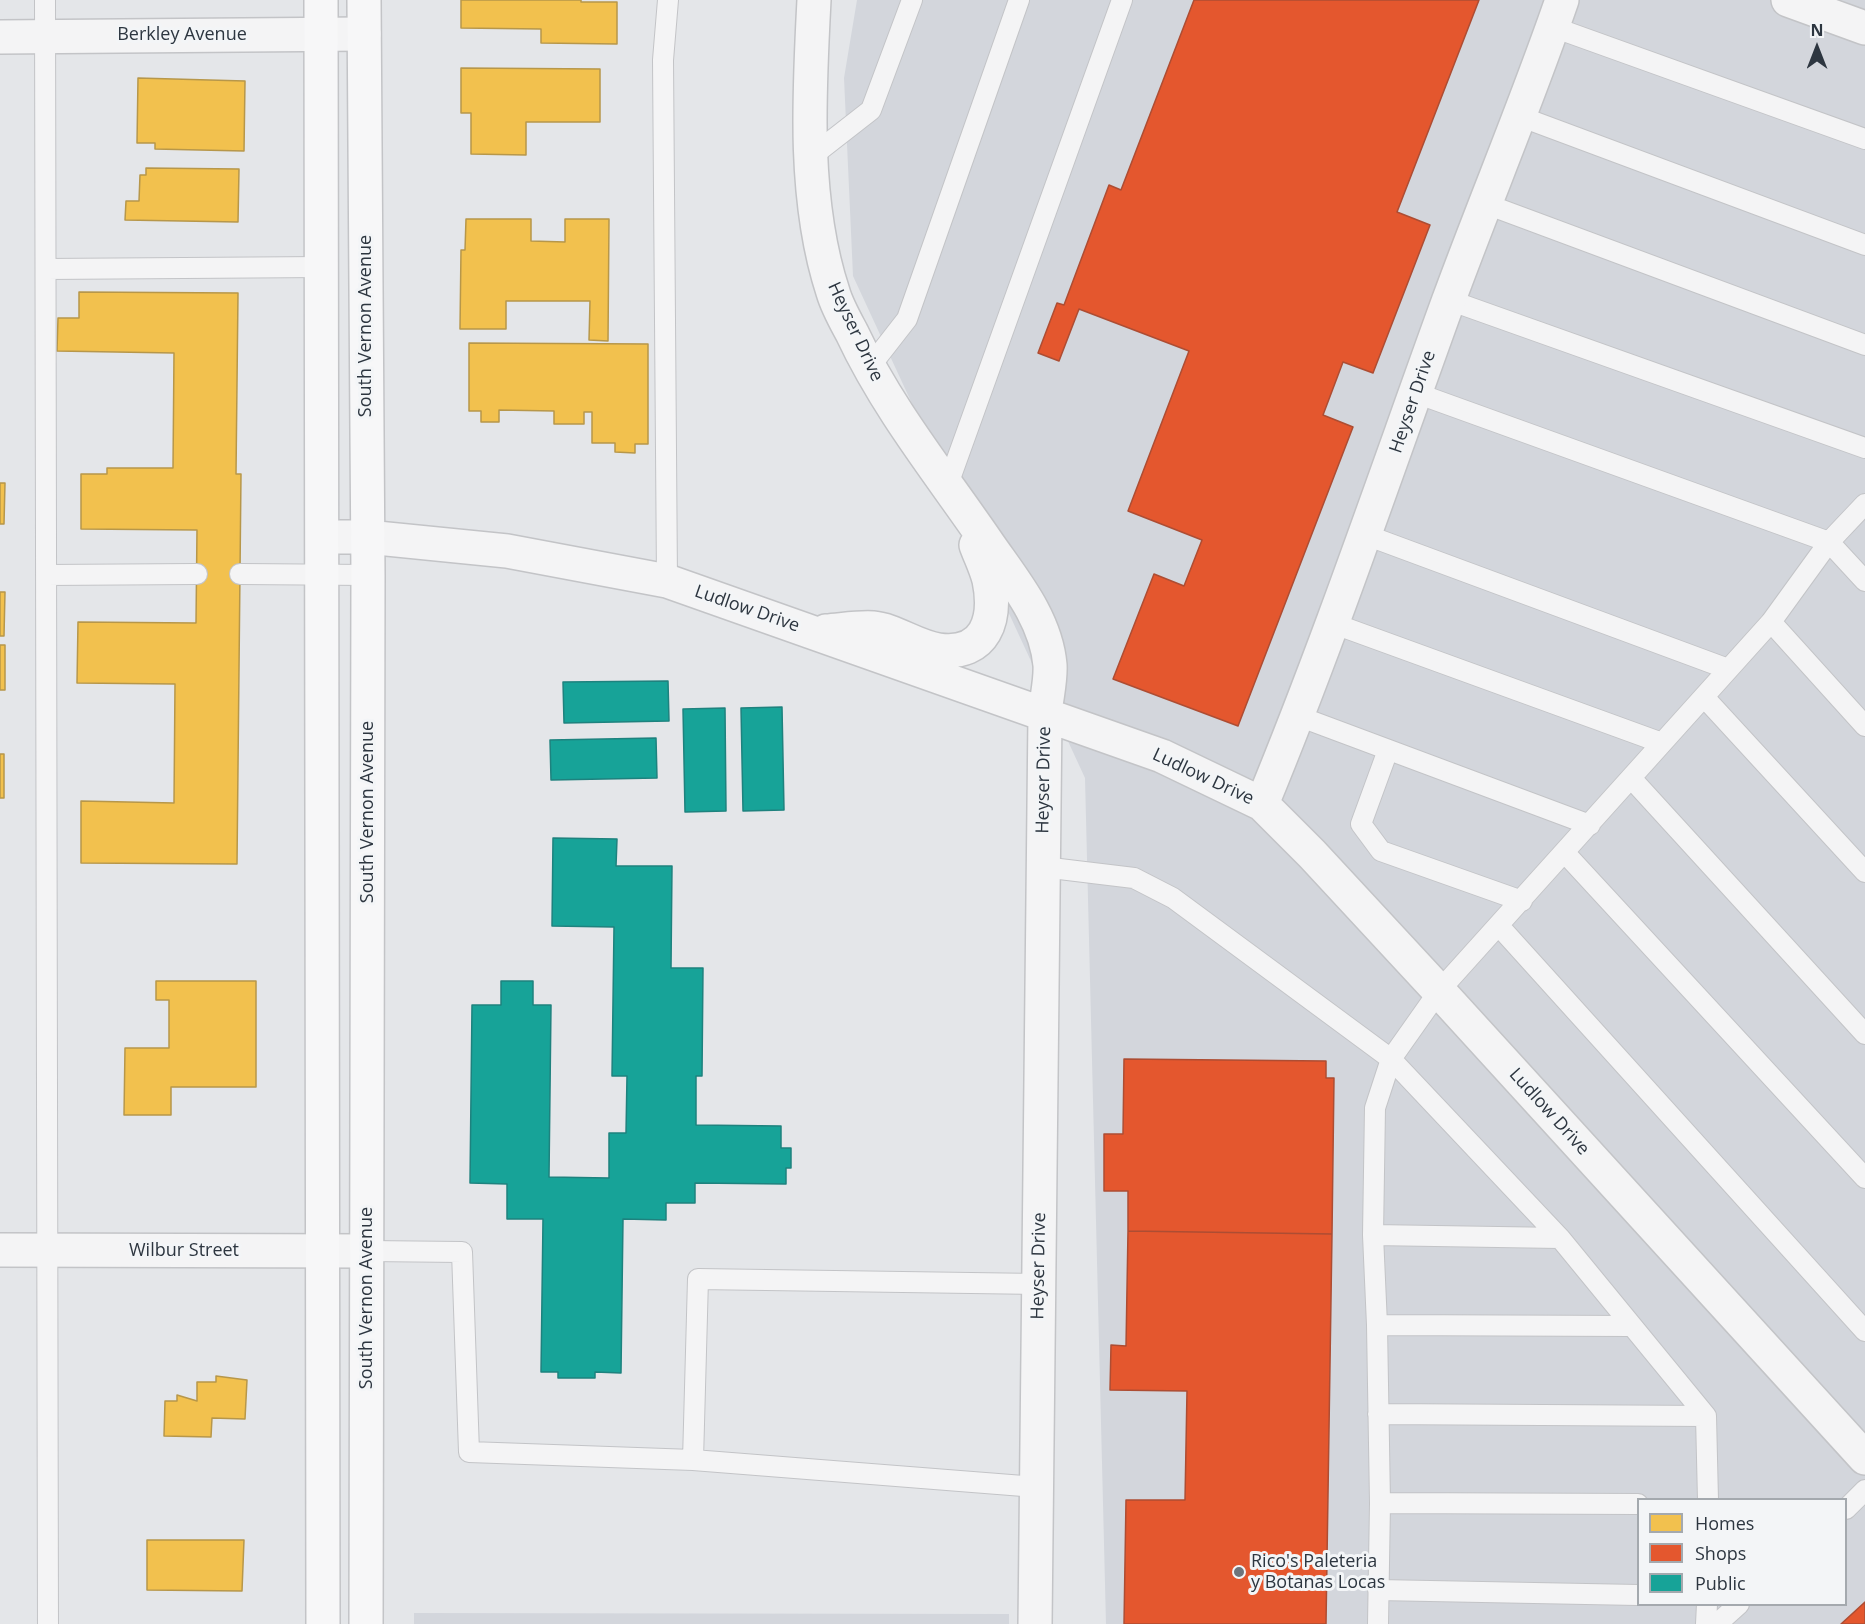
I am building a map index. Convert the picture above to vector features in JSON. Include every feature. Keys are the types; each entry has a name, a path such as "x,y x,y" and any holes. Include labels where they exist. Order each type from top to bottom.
{"main road":[{"path":"321,0 323,1624"},
{"name":"South Vernon Avenue","path":"364,0 368,575 366,1624"}],"street":[{"name":"Heyser Drive","path":"814,0 811,55 815,216 833,293 868,369 907,430 1030,605 1044,638 1050,666 1045,715 1035,1624"},
{"path":"1796,2 1865,28"},
{"name":"Heyser Drive","path":"1262,804 1298,716 1366,535 1449,300 1557,14"},
{"name":"Berkley Avenue","path":"0,37 364,34"},
{"path":"813,632 874,628 937,650 958,650 978,642 988,629 991,605 989,579 955,496"},
{"name":"Ludlow Drive","path":"323,537 367,537 507,551 667,581 1162,756 1262,804 1312,854 1439,991 1865,1458"},
{"name":"Wilbur Street","path":"0,1250 368,1251"}],"lane":[{"path":"45,0 48,1624"},
{"path":"667,581 663,60 668,0"},
{"path":"812,156 872,110 912,0"},
{"path":"868,369 907,319 1018,0"},
{"path":"955,496 1122,0"},
{"path":"1557,14 1865,139"},
{"path":"1519,116 1865,245"},
{"path":"1486,204 1865,345"},
{"path":"46,269 322,267"},
{"path":"1449,300 1865,448"},
{"path":"1416,393 1829,542 1865,581"},
{"path":"1378,1624 1380,1503 1373,1235 1375,1108 1391,1059 1439,991 1771,622 1829,542 1865,504"},
{"path":"1366,535 1728,669"},
{"path":"46,575 197,574"},
{"path":"240,574 368,575"},
{"path":"1771,622 1865,726"},
{"path":"1332,623 1662,743"},
{"path":"1704,697 1865,872"},
{"path":"1298,716 1590,825"},
{"path":"1388,750 1360,824 1381,851 1521,902"},
{"path":"1631,778 1865,1034"},
{"path":"1565,853 1865,1178"},
{"path":"1043,867 1134,878 1173,898 1391,1059 1560,1238 1706,1416 1708,1498"},
{"path":"1499,926 1865,1331"},
{"path":"1373,1235 1560,1238"},
{"path":"368,1251 462,1252 470,1452 693,1460 1036,1486"},
{"path":"693,1460 698,1279 1038,1284"},
{"path":"1377,1325 1631,1326"},
{"path":"1378,1414 1706,1416"},
{"path":"1847,1507 1865,1490"},
{"path":"1380,1503 1637,1504"},
{"path":"1378,1590 1637,1595"},
{"path":"1706,1624 1707,1606"},
{"path":"1717,1624 1738,1606"}],"shaded area":[{"path":"857,0 1865,0 1865,1624 1106,1624 1085,778 853,276 844,78"},
{"path":"414,1613 1009,1614 1009,1624 414,1624"}],"building: Homes":[{"path":"461,0 617,2 617,44 541,43 541,29 461,28"},
{"path":"461,68 600,69 600,122 526,122 526,155 471,154 471,113 461,113"},
{"path":"138,78 245,81 244,151 155,149 155,143 137,143"},
{"path":"146,168 239,169 238,222 125,220 126,201 139,201 140,175 146,175"},
{"path":"466,219 531,219 531,241 565,242 565,219 609,219 608,341 589,340 590,301 506,301 506,329 460,329 461,250 465,250"},
{"path":"79,292 238,293 236,474 241,474 237,864 81,863 81,801 174,803 175,684 77,683 78,622 196,623 197,530 81,529 81,474 107,474 107,468 173,468 174,353 57,351 58,318 79,318"},
{"path":"469,343 648,344 648,444 635,444 635,453 615,452 615,443 592,443 592,412 584,412 584,424 554,424 554,411 499,410 499,422 481,422 481,411 469,411"},
{"path":"0,483 5,483 4,524 0,524"},
{"path":"0,592 5,592 4,636 0,636"},
{"path":"0,645 5,645 5,690 0,690"},
{"path":"0,754 4,754 4,798 0,798"},
{"path":"156,981 256,981 256,1087 171,1087 171,1115 124,1115 125,1048 169,1048 169,1000 156,1000"},
{"path":"216,1376 247,1380 245,1419 212,1418 211,1437 164,1436 165,1401 177,1401 177,1395 197,1401 197,1382 216,1382"},
{"path":"147,1540 244,1540 242,1591 147,1590"}],"building: Shops":[{"path":"1194,0 1479,0 1397,212 1430,225 1373,373 1343,362 1323,415 1353,427 1238,726 1113,679 1154,574 1184,586 1202,540 1128,511 1189,351 1079,309 1059,361 1038,353 1057,303 1064,305 1109,185 1121,190"},
{"path":"1124,1059 1326,1061 1326,1078 1334,1078 1332,1234 1128,1231 1128,1191 1104,1191 1104,1134 1123,1134"},
{"path":"1128,1231 1332,1234 1326,1624 1124,1624 1126,1500 1185,1500 1187,1391 1110,1390 1111,1345 1126,1346"},
{"path":"1865,1602 1865,1624 1841,1624"}],"building: Public":[{"path":"668,681 669,721 564,723 563,682"},
{"path":"782,707 784,810 743,811 741,708"},
{"path":"725,708 726,811 685,812 683,709"},
{"path":"656,738 657,778 551,780 550,740"},
{"path":"553,838 617,839 616,866 672,866 671,968 703,968 702,1076 696,1076 696,1125 781,1126 781,1148 791,1148 791,1168 786,1168 786,1184 695,1183 695,1203 666,1203 666,1220 623,1219 621,1373 595,1372 595,1378 558,1378 558,1372 541,1372 543,1219 507,1219 507,1184 470,1183 472,1005 501,1005 501,981 533,981 533,1005 551,1005 549,1177 609,1178 609,1133 626,1133 627,1076 612,1076 614,927 552,926"}],"place":[{"name":"Rico's Paleteria y Botanas Locas","path":"1239,1572"}]}
